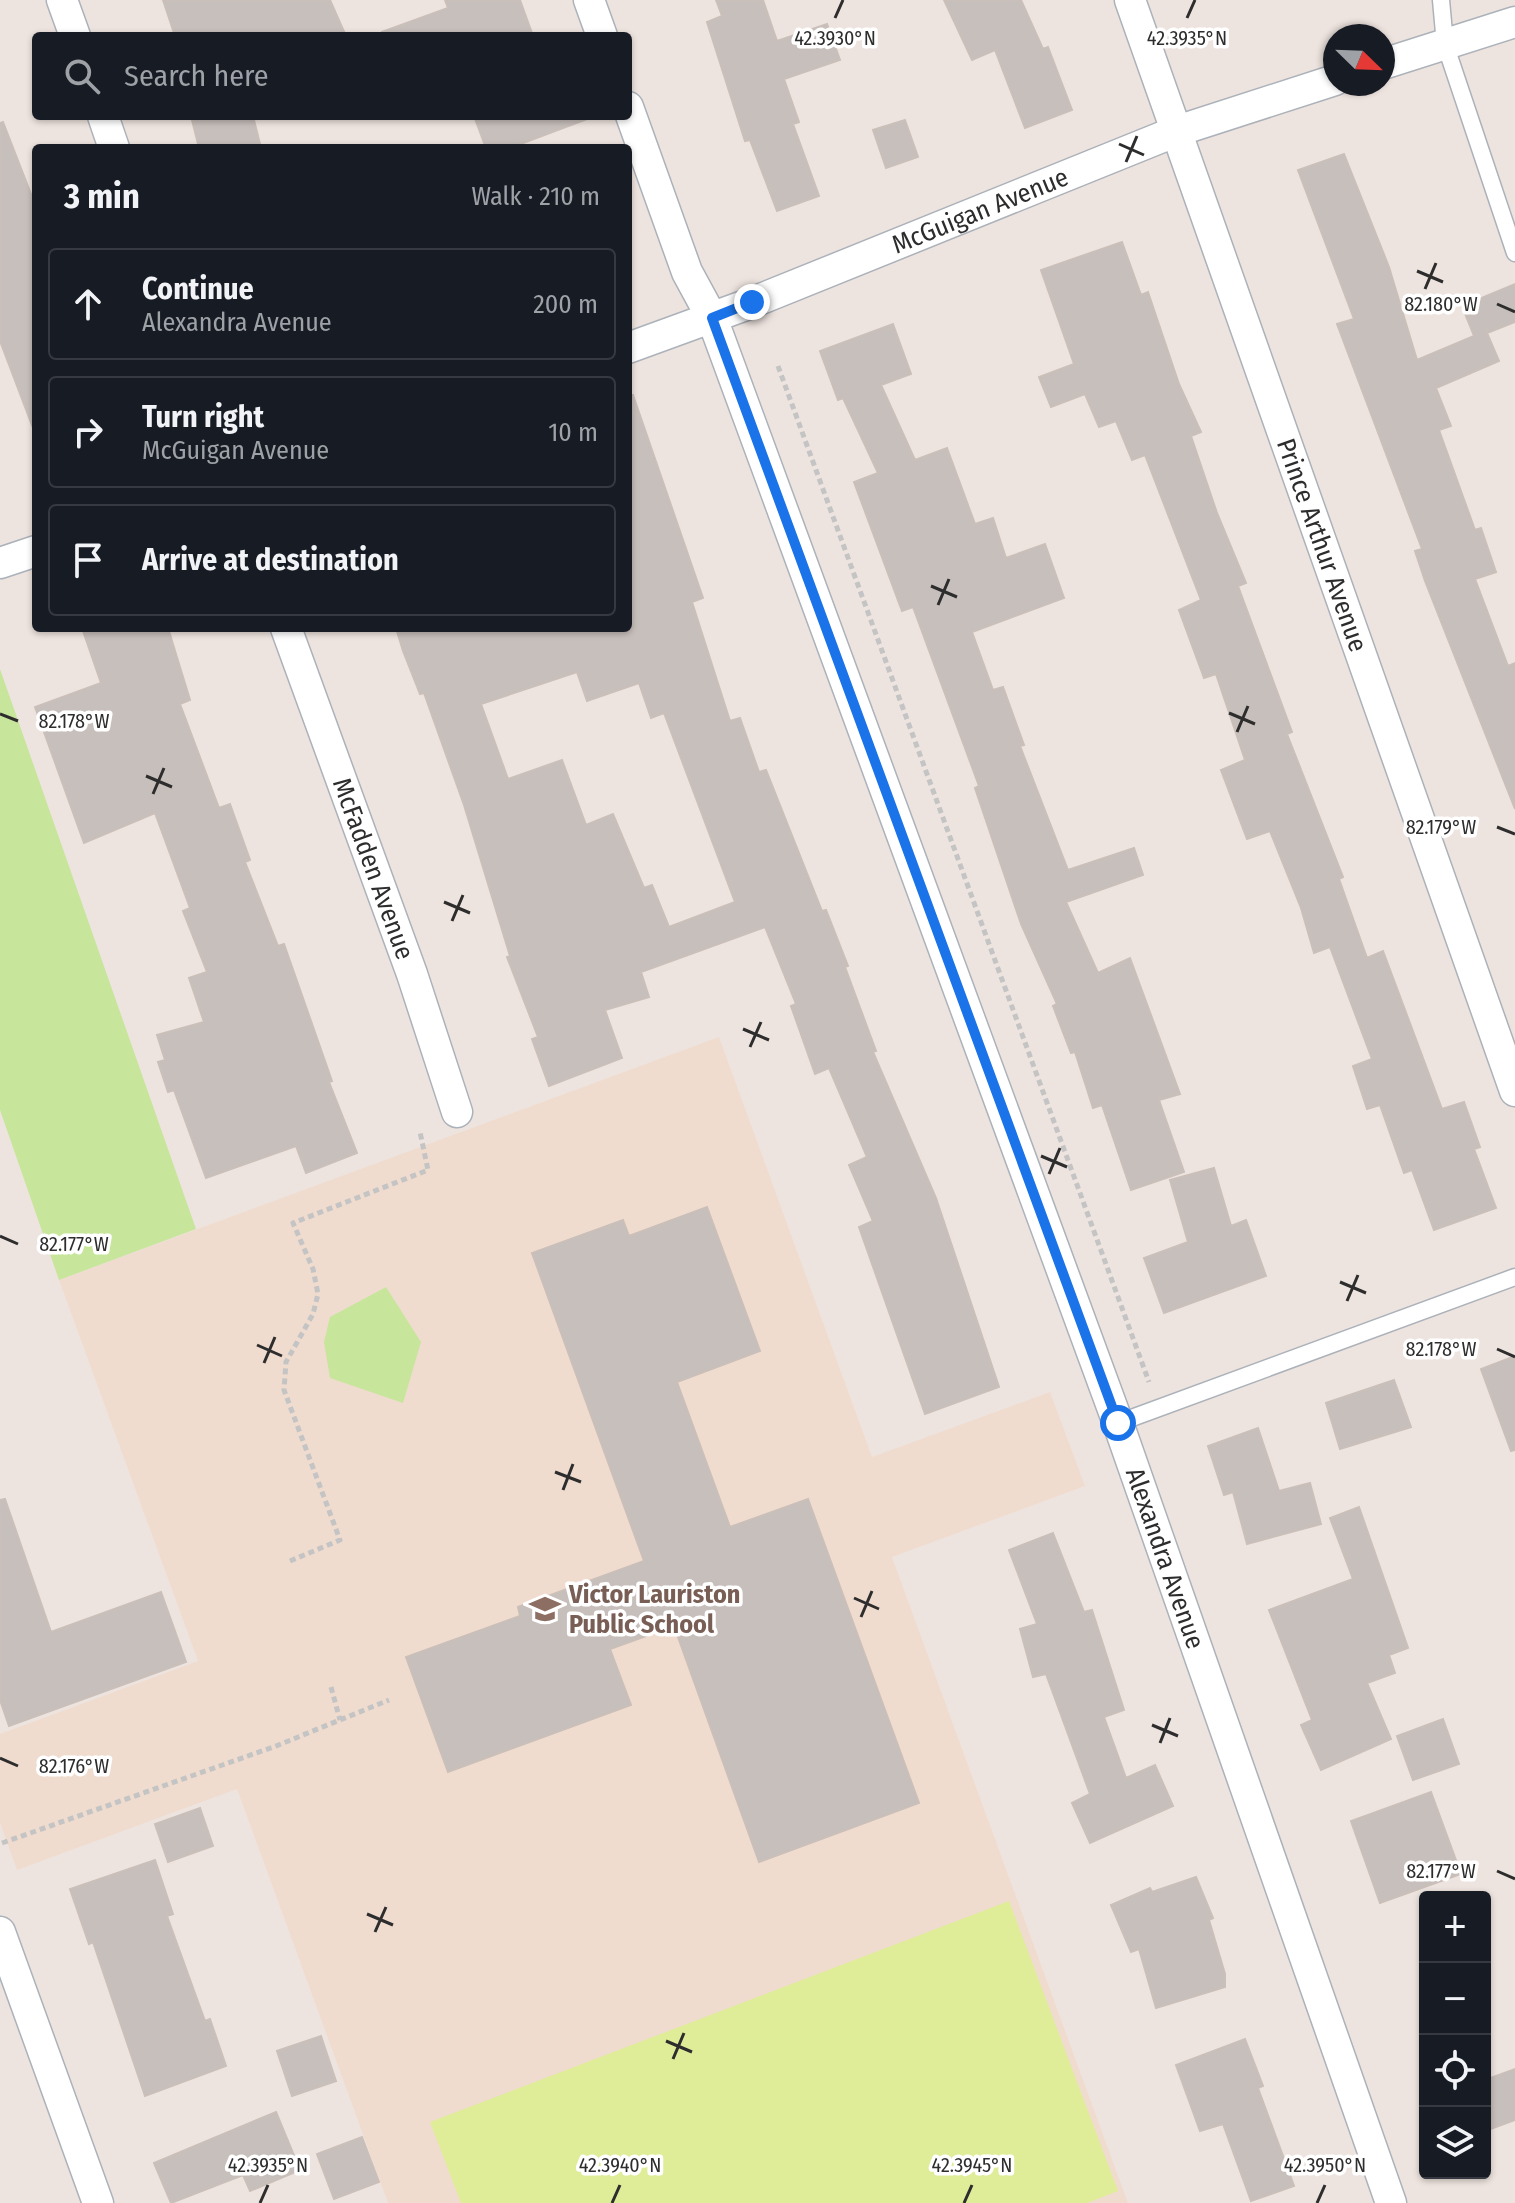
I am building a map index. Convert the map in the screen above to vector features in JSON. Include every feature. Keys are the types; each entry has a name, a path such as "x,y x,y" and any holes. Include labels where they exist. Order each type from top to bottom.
{"street":[{"path":"62,0 74,32"},
{"path":"589,0 601,32"},
{"name":"Prince Arthur Avenue","path":"1130,0 1515,1091"},
{"path":"1395,60 1515,22"},
{"name":"McGuigan Avenue","path":"632,347 712,318 1177,131 1323,84"},
{"name":"Alexandra Avenue","path":"632,118 687,272 712,318 1118,1423 1391,2203"},
{"path":"104,120 113,144"},
{"path":"0,563 32,552"},
{"name":"McFadden Avenue","path":"287,632 412,974 457,1112"},
{"path":"0,1932 98,2203"}],"lane":[{"path":"1441,0 1445,44 1515,253"},
{"path":"1118,1423 1515,1277"}],"path":[{"path":"778,366 1149,1382"},
{"path":"290,1561 340,1540 284,1390 286,1362 313,1314 318,1294 313,1269 293,1223 428,1170 420,1132"},
{"path":"331,1687 340,1720"},
{"path":"2,1843 389,1700"}],"shaded area":[{"name":"Victor Lauriston Public School","path":"719,1037 872,1457 1050,1392 1085,1486 892,1557 1128,2203 388,2203 237,1789 17,1870 0,1823 0,1734 198,1661 59,1280"}],"green space":[{"path":"0,669 196,1229 59,1280 0,1110"},
{"path":"386,1287 421,1342 403,1403 330,1378 324,1342 330,1317"},
{"path":"1009,1901 1118,2191 1087,2203 461,2203 430,2122"}],"building":[{"path":"163,0 330,0 344,32 174,32"},
{"path":"445,0 520,0 532,32 382,32 448,8"},
{"path":"716,0 763,0 777,41 827,24 840,60 784,79 799,122 793,124 819,196 777,211 750,140 745,141 707,22 722,16"},
{"path":"944,0 1021,0 1043,49 1048,47 1072,110 1025,128 995,50 972,60"},
{"path":"192,120 254,120 260,144 198,144"},
{"path":"476,120 584,120 521,144 484,144"},
{"path":"905,120 918,157 886,168 873,130"},
{"path":"3,122 32,197 32,425 0,341 0,123"},
{"path":"1344,154 1389,267 1417,360 1474,336 1462,306 1515,284 1515,322 1487,333 1499,361 1436,388 1451,426 1439,430 1475,530 1481,528 1496,572 1475,579 1508,666 1515,663 1515,809 1425,581 1415,551 1422,549 1337,324 1354,319 1298,170"},
{"path":"1122,242 1141,295 1148,292 1179,384 1201,432 1191,436 1217,513 1246,583 1238,586 1292,732 1287,734 1343,877 1339,879 1367,958 1383,951 1442,1109 1464,1102 1480,1147 1474,1149 1496,1208 1434,1230 1412,1170 1404,1173 1380,1105 1367,1109 1353,1066 1372,1059 1330,947 1314,953 1301,908 1270,831 1247,839 1221,770 1245,760 1216,674 1204,678 1179,610 1201,600 1145,455 1132,460 1116,421 1099,427 1085,394 1051,407 1039,377 1074,364 1041,270"},
{"path":"893,324 911,374 881,385 915,460 947,448 975,524 993,518 1006,558 1045,544 1064,598 972,632 993,690 1003,687 1024,745 1020,746 1068,870 1134,848 1143,875 1066,902 1098,973 1130,958 1180,1094 1159,1100 1184,1172 1131,1190 1102,1105 1093,1108 1075,1052 1071,1053 1053,1006 1057,1004 1021,924 975,788 979,786 913,607 902,611 854,482 878,473 843,398 838,400 820,351"},
{"path":"633,395 703,598 692,602 730,721 740,718 759,772 766,770 822,911 826,910 848,966 845,967 876,1051 873,1052 936,1198 999,1387 925,1414 859,1227 873,1221 849,1165 867,1157 829,1068 815,1074 791,1006 796,1004 765,927 641,972 649,997 605,1010 622,1058 549,1086 532,1039 538,1037 507,957 510,956 464,805 424,693 420,694 397,632 632,632","holes":["577,672 587,701 639,683 651,718 664,713 735,902 669,927 652,885 644,888 613,814 586,825 562,760 508,779 481,704"]},
{"path":"83,632 169,632 190,700 180,704 219,808 230,804 250,860 245,862 278,946 284,944 332,1081 329,1082 357,1153 306,1173 296,1146 206,1178 174,1090 168,1092 158,1062 165,1060 157,1035 204,1022 189,978 207,972 183,911 190,908 155,813 84,843 35,707 101,683"},
{"path":"1214,1168 1231,1226 1246,1220 1266,1276 1164,1313 1144,1258 1188,1242 1170,1180"},
{"path":"707,1207 760,1351 677,1382 730,1527 808,1499 919,1803 759,1862 674,1626 610,1649 631,1705 448,1772 406,1657 520,1616 518,1607 644,1561 532,1253 623,1220 629,1236"},
{"path":"1515,1356 1515,1450 1511,1451 1481,1369"},
{"path":"1394,1380 1411,1427 1340,1449 1326,1403"},
{"path":"1258,1428 1279,1491 1310,1483 1321,1524 1247,1544 1233,1492 1224,1495 1208,1446"},
{"path":"5,1499 51,1632 161,1592 186,1662 9,1726 0,1700 0,1500"},
{"path":"1359,1507 1408,1648 1389,1655 1395,1673 1367,1683 1391,1739 1321,1770 1301,1725 1312,1720 1269,1610 1353,1579 1330,1518"},
{"path":"1053,1533 1084,1612 1092,1610 1124,1710 1104,1717 1126,1778 1155,1765 1173,1806 1090,1843 1072,1803 1090,1794 1046,1674 1033,1677 1020,1629 1037,1624 1009,1550"},
{"path":"1443,1719 1459,1764 1413,1780 1397,1736"},
{"path":"1431,1792 1461,1874 1380,1903 1351,1821"},
{"path":"200,1808 213,1846 168,1862 155,1824"},
{"path":"155,1860 173,1914 167,1916 205,2021 210,2019 226,2066 145,2096 93,1942 89,1944 70,1889"},
{"path":"1196,1877 1213,1918 1209,1920 1225,1974 1225,1987 1156,2008 1139,1949 1131,1952 1111,1905 1150,1888 1152,1892"},
{"path":"321,2036 336,2081 292,2096 277,2051"},
{"path":"1245,2039 1263,2086 1258,2088 1294,2186 1251,2201 1223,2124 1200,2131 1176,2065"},
{"path":"1515,2069 1515,2120 1491,2129 1491,2107 1491,2078"},
{"path":"276,2112 300,2170 250,2191 243,2175 171,2203 154,2163"},
{"path":"362,2137 379,2182 334,2199 317,2154"}],"place":[{"name":"Victor Lauriston Public School","path":"545,1609"}],"route":[{"path":"752,302 712,318 1118,1423"}]}
